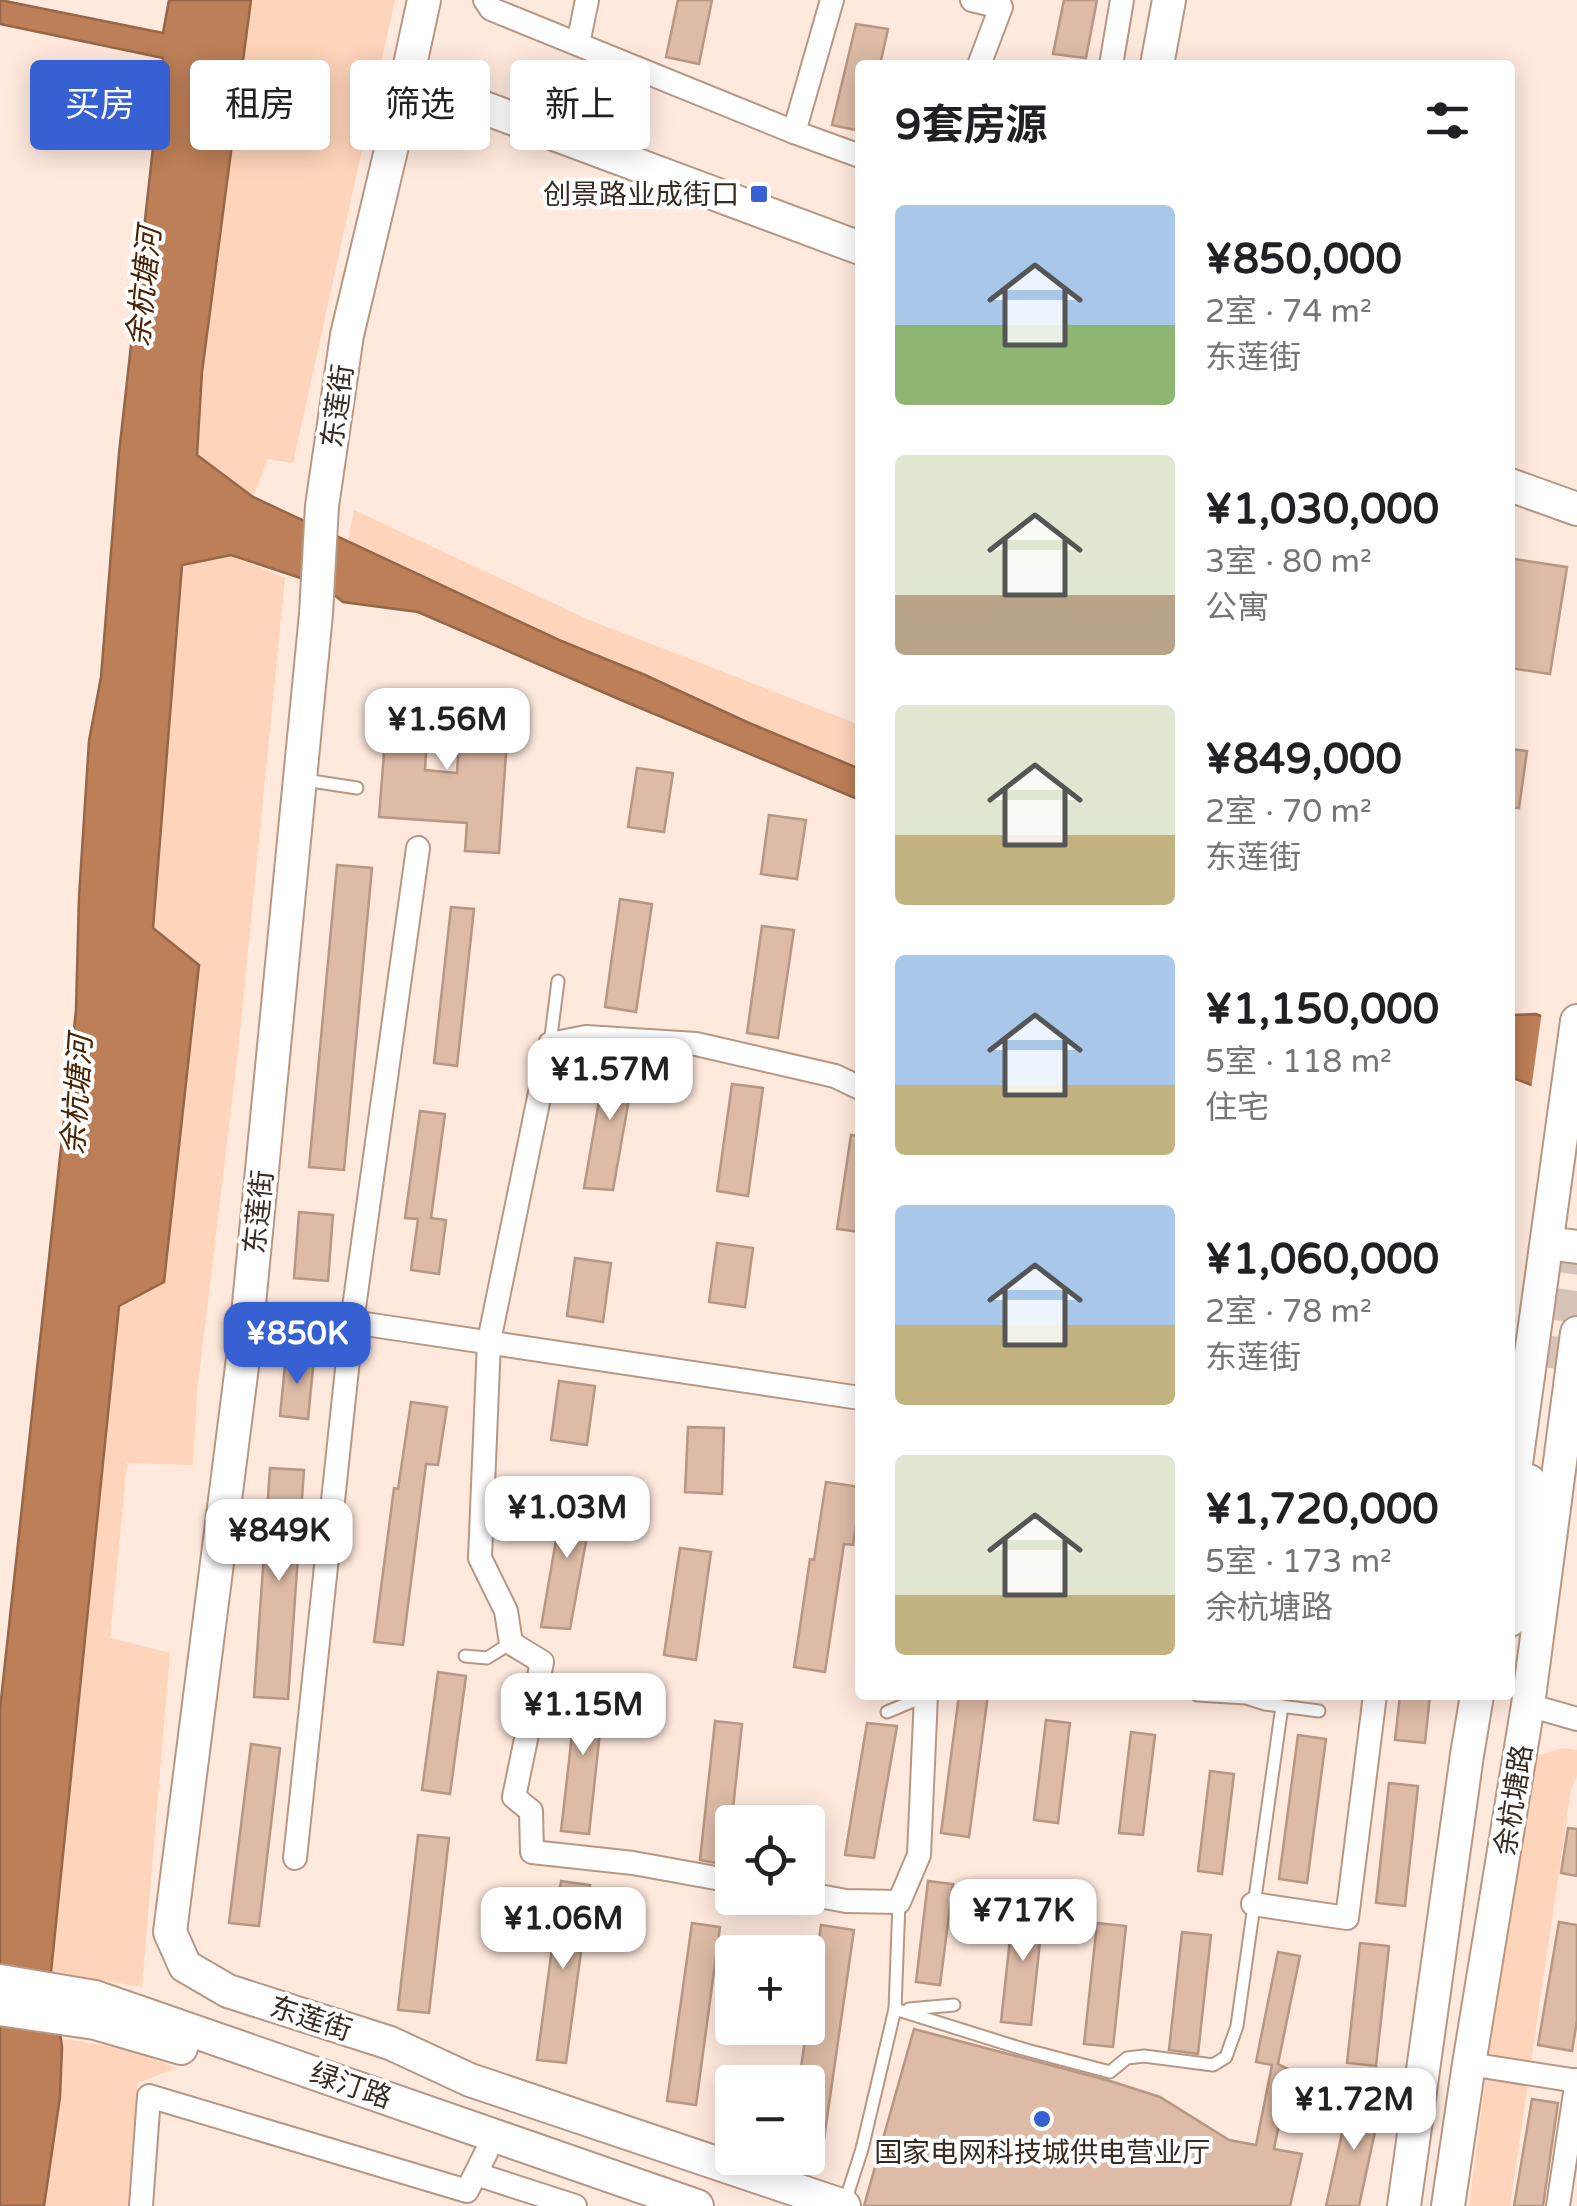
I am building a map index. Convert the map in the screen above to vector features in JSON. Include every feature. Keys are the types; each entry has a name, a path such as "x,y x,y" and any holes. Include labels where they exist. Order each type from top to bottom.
{"street":[{"name":"东莲街","path":"411,60 424,0"},
{"path":"485,0 491,9 855,154"},
{"path":"578,44 587,0"},
{"path":"794,132 832,0"},
{"path":"972,0 1001,4 982,60"},
{"path":"1112,60 1122,0"},
{"path":"1158,60 1169,0"},
{"path":"490,110 855,246"},
{"name":"东莲街","path":"390,150 347,335 322,506 316,614 246,1334 170,1932 185,1966 228,1991 390,2043 470,2080 844,2206"},
{"path":"1515,486 1577,509"},
{"path":"295,1858 352,1322 418,848"},
{"path":"1515,1474 1562,1245 1564,1104 1577,1022"},
{"path":"715,1878 633,1863 532,1852 531,1811 514,1796 542,1662 511,1643 506,1611 480,1558 489,1342 550,1044 586,1037 696,1044 835,1076 855,1086"},
{"path":"246,1334 310,1320 352,1322 855,1397"},
{"name":"余杭塘路","path":"1515,1689 1577,1333"},
{"path":"1515,1589 1550,1373 1515,1696"},
{"path":"825,1897 900,1902 919,1855 923,1700"},
{"path":"1253,1904 1347,1918 1374,1700"},
{"name":"余杭塘路","path":"1404,2206 1477,1700"},
{"path":"1467,1755 1490,1739 1513,1700 1577,1719"},
{"name":"余杭塘路","path":"1448,2206 1516,1780 1513,1700"},
{"path":"1515,1700 1510,1742 1516,1780"},
{"name":"绿汀路","path":"0,1981 697,2206"},
{"name":"绿汀路","path":"0,2010 95,2010 159,2041 482,2162 650,2206"},
{"path":"1469,2064 1577,2081 1558,2206"},
{"path":"141,2206 149,2096 468,2191 482,2162 576,2206"}],"lane":[{"path":"300,779 357,788"},
{"path":"550,1044 558,982"},
{"path":"465,1656 487,1658 511,1643"},
{"path":"887,1712 916,1700"},
{"path":"1252,1700 1319,1711"},
{"path":"895,2009 1110,2072 1127,2058 1144,2056 1213,2065 1226,2057 1237,2026 1282,1706"},
{"path":"844,2206 862,2149 895,2009 900,1902"},
{"path":"895,2009 954,2006"}],"shaded area":[{"path":"251,0 395,0 382,60 350,60 350,150 362,150 293,463 268,459 253,497 197,455 202,372 231,150 330,150 330,60 243,60"},
{"path":"354,510 587,619 855,723 855,767 559,640 348,542"},
{"path":"231,555 285,578 238,1051 197,1392 193,1465 127,1463 110,1638 170,1653 142,1987 51,1972 119,1306 164,1282 153,929 182,565"},
{"path":"1562,1748 1577,1750 1577,1776 1571,1789 1510,2206 1469,2206 1490,2043 1537,1756"},
{"path":"61,2038 131,2050 176,2068 138,2083 128,2206 45,2206 60,2097"}],"water":[{"name":"余杭塘河","path":"0,0 163,33 169,0 251,0 243,60 190,60 190,150 231,150 202,372 197,455 253,497 559,640 855,767 855,798 418,612 343,602 322,585 231,555 182,565 153,928 199,965 164,1282 119,1306 51,1972 62,2047 60,2097 44,2206 0,2206 0,1709 76,1010 89,741 101,677 119,453 153,150 170,150 170,60 0,24"},
{"path":"1536,1014 1577,1031 1577,1102 1515,1079 1515,1015"}],"pier":[{"path":"1542,1011 1577,1025 1577,1107 1531,1090"}],"building":[{"path":"678,0 712,0 699,64 666,57"},
{"path":"1064,0 1097,0 1086,58 1053,54"},
{"path":"856,24 888,29 881,60 855,60 855,130 832,125"},
{"path":"1515,559 1567,567 1550,674 1515,669"},
{"path":"388,701 429,703 425,770 457,773 461,708 509,711 499,853 465,851 467,823 379,817"},
{"path":"1515,750 1527,751 1519,808 1515,808"},
{"path":"637,768 673,773 664,832 628,827"},
{"path":"769,815 806,820 797,879 761,874"},
{"path":"337,865 372,868 344,1170 309,1167"},
{"path":"620,899 652,904 636,1012 605,1007"},
{"path":"451,907 474,909 457,1066 434,1063"},
{"path":"762,926 794,930 778,1038 747,1033"},
{"path":"607,1055 636,1059 613,1190 584,1188"},
{"path":"732,1084 763,1088 748,1196 717,1191"},
{"path":"420,1111 445,1114 431,1218 446,1220 439,1274 411,1270 418,1219 405,1218"},
{"path":"851,1135 855,1135 855,1231 837,1229"},
{"path":"299,1212 333,1215 328,1281 294,1278"},
{"path":"717,1243 753,1248 745,1307 709,1302"},
{"path":"575,1258 611,1263 603,1322 567,1316"},
{"path":"286,1355 314,1358 308,1419 280,1416"},
{"path":"559,1381 595,1386 587,1445 551,1440"},
{"path":"411,1402 447,1407 438,1465 426,1464 403,1645 374,1642 394,1488 398,1489"},
{"path":"688,1427 724,1428 722,1494 685,1492"},
{"path":"270,1468 304,1470 288,1699 254,1697"},
{"path":"826,1482 855,1486 853,1545 844,1544 825,1672 794,1667 810,1559 814,1560"},
{"path":"564,1494 594,1498 570,1629 541,1627"},
{"path":"680,1548 711,1552 696,1660 664,1655"},
{"path":"438,1672 466,1676 450,1794 422,1790"},
{"path":"578,1682 605,1685 589,1834 561,1831"},
{"path":"958,1700 987,1700 969,1837 941,1833"},
{"path":"1399,1700 1429,1700 1425,1743 1395,1740"},
{"path":"1046,1720 1070,1723 1058,1823 1034,1820"},
{"path":"715,1721 742,1724 733,1805 715,1805 715,1863 700,1860"},
{"path":"867,1723 897,1726 874,1858 845,1855"},
{"path":"1131,1732 1155,1735 1143,1835 1119,1833"},
{"path":"1298,1735 1326,1739 1307,1883 1279,1879"},
{"path":"251,1744 280,1748 259,1926 229,1923"},
{"path":"1210,1771 1234,1774 1222,1874 1198,1871"},
{"path":"1389,1783 1418,1786 1405,1906 1376,1903"},
{"path":"1568,1828 1577,1829 1577,1876 1561,1873"},
{"path":"418,1835 449,1838 429,2013 398,2010"},
{"path":"561,1881 590,1885 566,2063 537,2060"},
{"path":"928,1881 953,1884 940,1985 916,1982"},
{"path":"1014,1902 1044,1905 1031,2025 1001,2022"},
{"path":"1559,1922 1577,1925 1577,2021 1572,2051 1538,2045"},
{"path":"692,1923 720,1927 719,1935 715,1935 715,1964 696,2105 667,2101"},
{"path":"1097,1923 1126,1926 1113,2047 1084,2044"},
{"path":"821,1925 854,1930 825,2132 825,2065 801,2065 804,2045 825,2045 825,1935 820,1935"},
{"path":"1182,1932 1211,1935 1198,2054 1169,2050"},
{"path":"1360,1943 1389,1946 1376,2066 1347,2063"},
{"name":"国家电网科技城供电营业厅","path":"1278,1952 1300,1956 1278,2064 1290,2070 1274,2149 1302,2154 1290,2206 864,2206 914,2029 1160,2097 1229,2140 1256,2145 1272,2065 1256,2062"},
{"path":"1350,2097 1381,2104 1359,2206 1326,2206"},
{"path":"1532,2099 1558,2103 1543,2206 1514,2206"}],"tunnel":[{"path":"1557,1369 1577,1227"}],"place":[{"name":"创景路业成街口","path":"759,194"},
{"name":"国家电网科技城供电营业厅","path":"1042,2119"}]}
